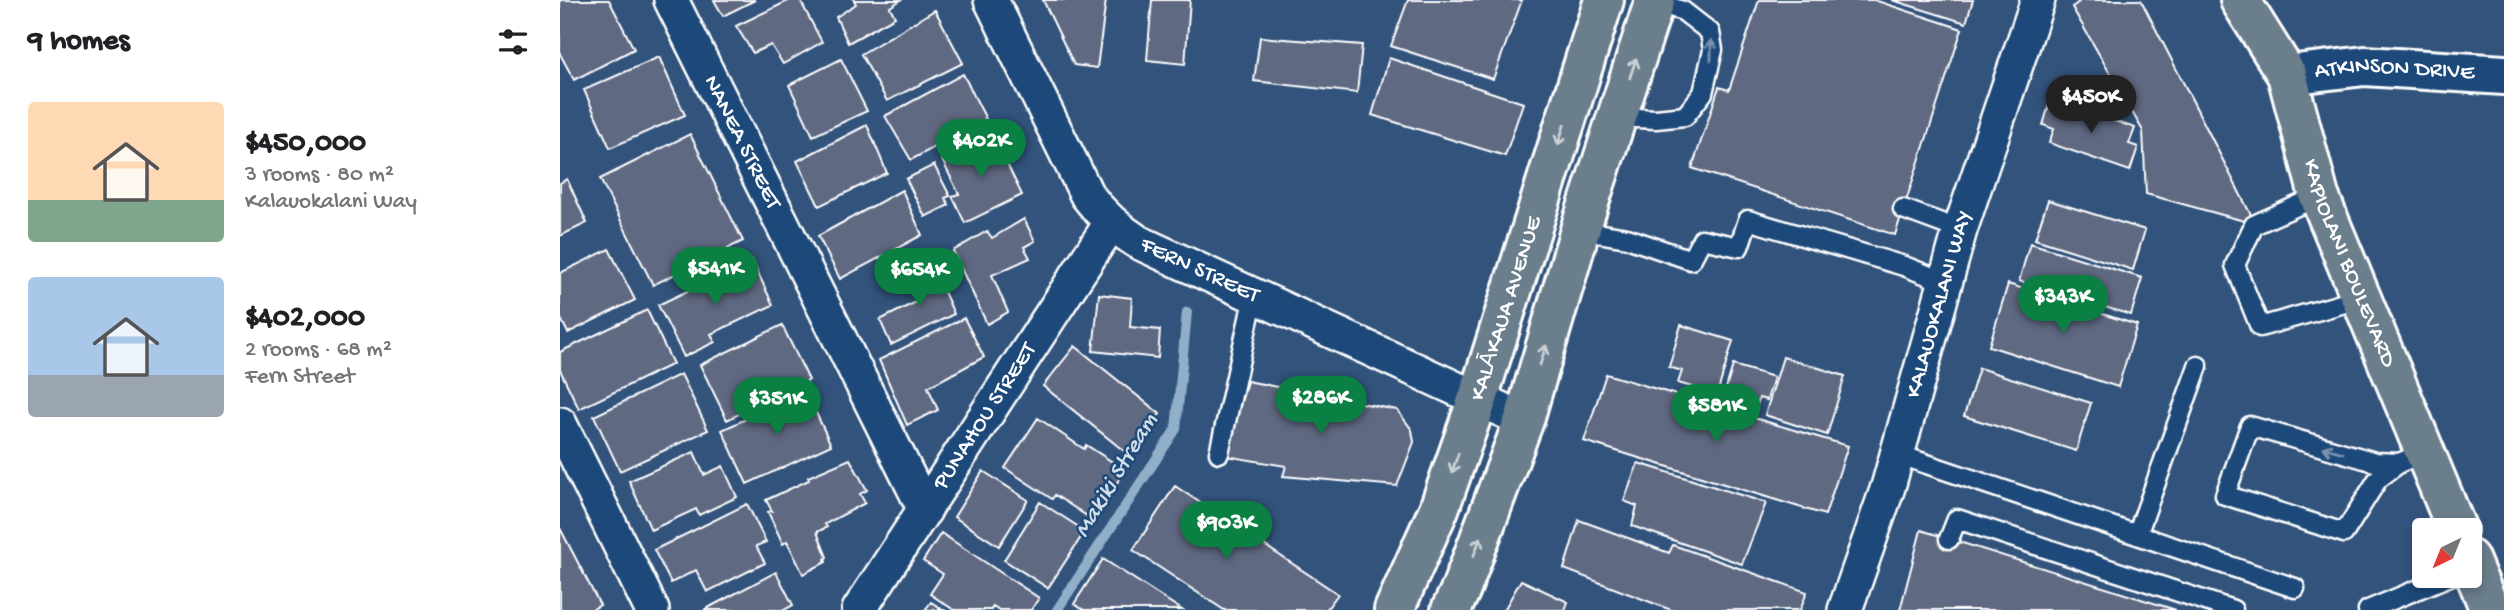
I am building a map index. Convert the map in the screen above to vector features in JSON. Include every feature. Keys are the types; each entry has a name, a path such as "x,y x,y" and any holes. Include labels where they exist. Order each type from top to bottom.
{"main road":[{"name":"KALĀKAUA AVENUE","path":"1394,610 1439,509 1478,398 1604,0"},
{"name":"KAPIOLANI BOULEVARD","path":"2240,0 2287,75 2319,196 2362,298 2412,457 2450,518"},
{"name":"KALĀKAUA AVENUE","path":"1451,610 1524,420 1580,230 1654,1"},
{"path":"2477,588 2490,610"}],"street":[{"name":"NANEA STREET","path":"671,0 925,510"},
{"name":"FERN STREET","path":"991,0 1087,195 1111,223 1138,242 1524,420"},
{"name":"KALAUOKALANI WAY","path":"1845,610 1888,487 1960,230 2038,0"},
{"name":"ATKINSON DRIVE","path":"2287,75 2365,66 2504,75"},
{"name":"PUNAHOU STREET","path":"859,610 1111,223"},
{"path":"560,424 652,610"}],"lane":[{"path":"1617,117 1656,119 1685,116 1703,93 1713,50 1710,32 1683,11 1654,1"},
{"path":"2319,196 2254,225 2235,265 2260,327 2362,298"},
{"path":"1903,209 1960,230"},
{"path":"1580,230 1627,238 1691,260 1702,239 1739,247 1748,220 1904,266 1945,282"},
{"path":"1219,453 1254,296"},
{"path":"2137,535 2198,366"},
{"path":"2250,426 2375,462 2412,457 2378,478 2344,533 2225,495 2250,426"},
{"path":"1897,454 2295,588"},
{"path":"1950,539 1957,519 2233,610"},
{"path":"2368,610 2419,588"}],"building":[{"path":"560,0 609,0 634,49 574,80 560,54"},
{"path":"714,0 755,0 723,16"},
{"path":"790,0 800,0 822,42 783,64 771,45 753,53 736,26"},
{"path":"854,0 901,0 890,7 895,17 848,43 836,17 856,4"},
{"path":"1043,0 1106,0 1097,68 1074,65"},
{"path":"1152,0 1190,0 1185,64 1147,60"},
{"path":"1408,0 1522,0 1493,79 1391,46"},
{"path":"1759,0 1874,0 1962,29 1895,235 1692,168 1719,87 1729,90"},
{"path":"1892,0 1973,0 1966,23"},
{"path":"2078,0 2141,0 2252,217 2248,222 2146,194 2143,131 2072,7"},
{"path":"935,10 963,63 887,101 861,54"},
{"path":"1260,37 1362,45 1357,93 1254,81"},
{"path":"659,57 685,115 610,148 584,90"},
{"path":"1389,58 1523,103 1505,156 1372,115"},
{"path":"841,59 867,111 813,136 789,85"},
{"path":"963,74 986,119 911,160 885,116"},
{"path":"2051,99 2135,128 2129,144 2138,147 2130,171 2049,143 2054,129 2043,125"},
{"path":"867,125 887,173 819,206 797,161"},
{"path":"690,134 743,241 653,285 600,179"},
{"path":"993,135 1022,195 965,223 952,196 959,194 942,160"},
{"path":"934,165 950,196 945,198 949,205 925,217 906,179"},
{"path":"567,179 587,223 560,236 560,183"},
{"path":"902,190 922,235 840,279 818,236"},
{"path":"2048,200 2145,230 2133,270 2035,239"},
{"path":"1024,219 1035,241 1024,247 1030,258 992,275 1008,312 987,324 953,251 987,231 992,238"},
{"path":"2030,243 2142,278 2131,315 2019,281"},
{"path":"609,249 635,300 568,333 560,317 560,273"},
{"path":"752,260 773,305 711,334 715,342 684,357 658,305"},
{"path":"933,267 954,314 891,345 880,320 918,301 907,278"},
{"path":"2008,284 2137,325 2118,387 1989,346"},
{"path":"1099,294 1132,298 1130,327 1160,330 1158,358 1093,351"},
{"path":"647,310 673,364 579,409 560,370 560,352"},
{"path":"964,318 984,357 928,387 938,410 907,425 879,360"},
{"path":"782,325 809,380 727,420 700,365"},
{"path":"1681,325 1733,341 1717,394 1678,383 1682,371 1669,367"},
{"path":"1075,346 1160,414 1128,454 1043,386"},
{"path":"1783,357 1845,376 1827,435 1765,415"},
{"path":"1733,365 1774,377 1767,400 1759,398 1754,415 1721,405"},
{"path":"1979,368 2091,403 2076,451 1964,416"},
{"path":"681,374 708,430 620,471 594,416"},
{"path":"1606,374 1848,446 1825,515 1584,441"},
{"path":"1247,381 1397,410 1412,430 1414,442 1397,486 1283,476 1286,466 1226,456"},
{"path":"806,391 831,445 747,484 722,430"},
{"path":"1038,418 1084,449 1086,445 1125,470 1093,520 1055,495 1052,499 1005,468"},
{"path":"694,452 704,475 723,466 737,497 699,515 696,509 651,530 629,481"},
{"path":"850,459 867,490 860,494 865,503 825,524 827,527 817,532 827,557 826,562 803,574 787,541 783,544 768,512 772,511 766,500 809,480 808,477"},
{"path":"1638,463 1766,503 1742,564 1632,526 1637,506 1624,501"},
{"path":"983,471 1028,500 999,546 954,517"},
{"path":"1175,486 1338,594 1326,610 1224,610 1133,550"},
{"path":"1040,502 1085,531 1048,588 1004,560"},
{"path":"747,504 766,542 756,546 765,563 707,592 696,570 671,583 654,550"},
{"path":"1579,520 1669,553 1673,545 1807,592 1800,610 1671,610 1564,569"},
{"path":"560,528 600,605 591,610 560,610"},
{"path":"1921,530 2176,610 1900,610"},
{"path":"941,533 1039,598 1031,610 999,610 993,606 991,610 954,610 930,594 943,574 923,561"},
{"path":"1103,559 1182,610 1084,610 1074,604"},
{"path":"776,572 793,605 784,610 704,610"},
{"path":"1521,580 1568,602 1565,610 1504,610"},
{"path":"931,602 944,610 925,610"}],"waterway":[{"name":"Makiki Stream","path":"1057,610 1176,429 1187,312"}]}
